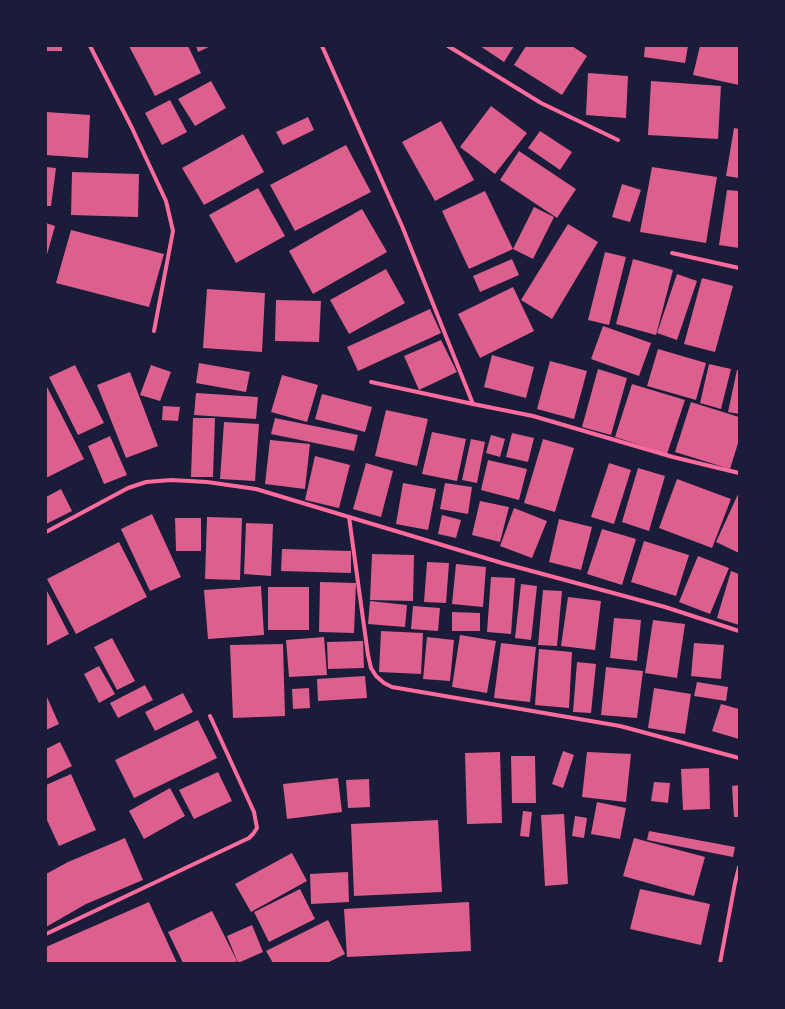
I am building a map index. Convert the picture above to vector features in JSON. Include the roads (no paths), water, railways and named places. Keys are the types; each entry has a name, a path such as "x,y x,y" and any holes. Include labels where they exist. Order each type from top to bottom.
{"street":[{"path":"90,46 132,128 166,201 172,232 154,331"},
{"path":"322,46 402,226 473,404"},
{"path":"448,46 541,103 618,140"},
{"path":"672,253 739,268"},
{"path":"371,382 533,416 673,457 739,473"},
{"path":"46,532 128,488 146,482 170,480 207,482 256,489 502,564 665,607 739,631"},
{"path":"349,517 368,655 371,668 376,676 384,683 392,687 620,726 739,758"},
{"path":"46,934 249,838 253,834 257,828 254,812 210,716"},
{"path":"720,963 739,866"}]}
